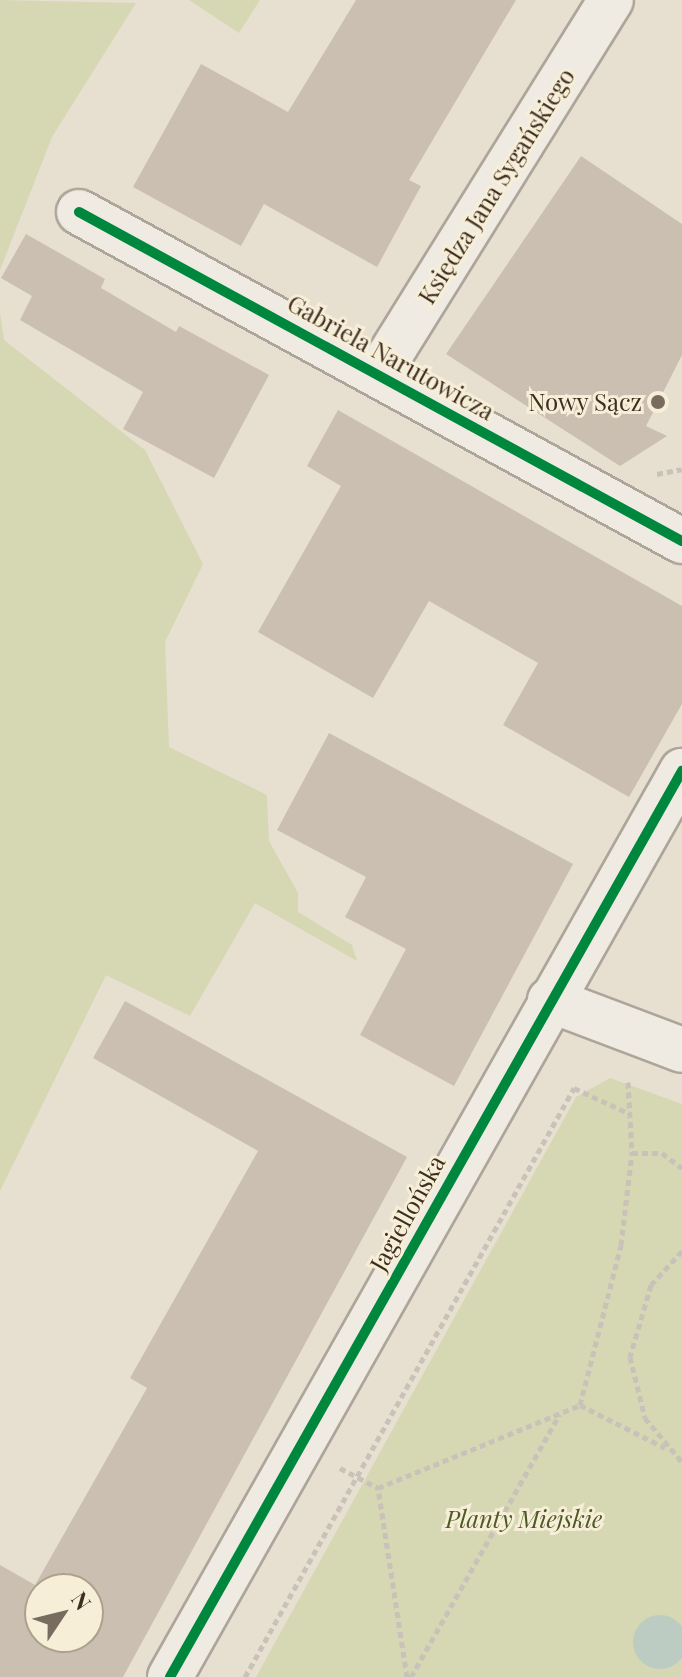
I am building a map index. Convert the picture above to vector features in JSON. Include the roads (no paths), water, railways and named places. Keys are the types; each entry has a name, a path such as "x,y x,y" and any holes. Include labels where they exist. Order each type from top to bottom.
{"street":[{"name":"Księdza Jana Sygańskiego","path":"380,371 611,0"},
{"name":"Gabriela Narutowicza","path":"79,212 380,371 682,541"},
{"name":"Jagiellońska","path":"170,1677 682,771"},
{"path":"550,1000 682,1050"}],"place":[{"name":"Nowy Sącz","path":"658,402"}],"park label":[{"name":"Planty Miejskie","path":"524,1519"}]}
